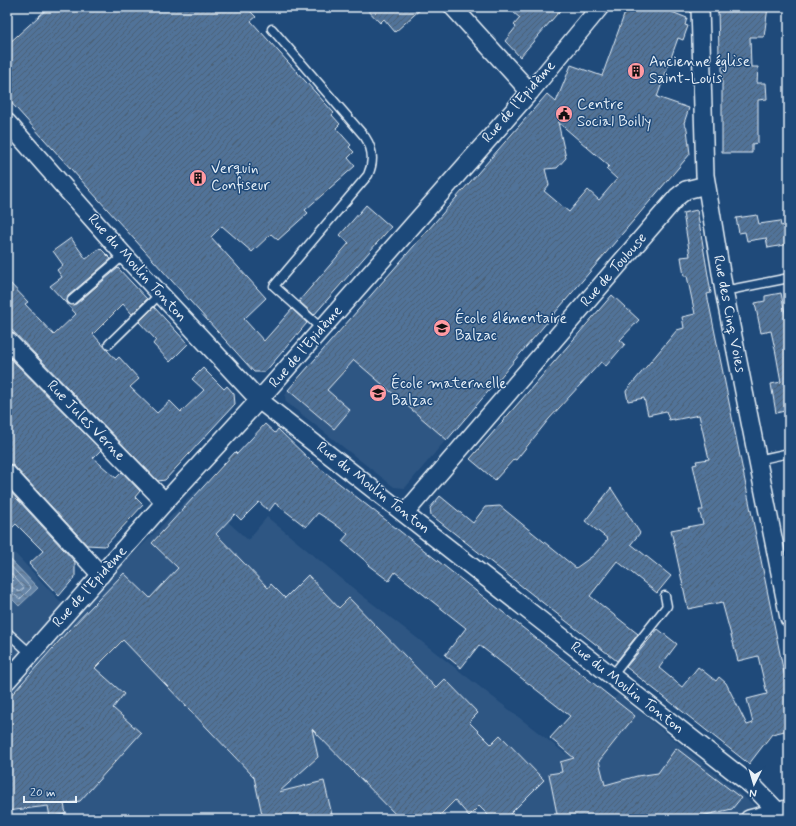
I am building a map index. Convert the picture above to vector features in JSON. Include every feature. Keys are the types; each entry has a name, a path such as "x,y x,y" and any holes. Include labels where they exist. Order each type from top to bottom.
{"street":[{"path":"453,7 530,92"},
{"name":"Rue de l'Epidème","path":"7,681 165,502 322,329 530,92 600,7"},
{"name":"Rue des Cinq Voies","path":"700,7 703,156 706,185 724,292 789,618"},
{"name":"Rue du Moulin Tonton","path":"7,122 124,255 259,400 784,810"},
{"name":"Rue de Toulouse","path":"405,513 677,197 686,190 706,185"},
{"name":"Rue Jules Verne","path":"7,340 165,502"},
{"path":"7,473 101,574"},
{"path":"749,819 784,810"}],"lane":[{"path":"272,29 365,137 371,148 372,163 368,175 274,286 322,329"},
{"path":"72,300 124,255"},
{"path":"724,292 789,278"},
{"path":"109,344 160,294"},
{"path":"757,460 789,453"},
{"path":"612,676 667,606 665,596"},
{"path":"7,632 31,654"}],"shaded area":[{"name":"École maternelle Balzac","path":"405,255 519,354 405,488 394,487 286,402 285,396 288,390"},
{"path":"195,492 248,540 267,517 359,593 566,754 618,694 771,819 7,819 7,545 73,615"}],"water":[{"path":"7,556 38,588 19,606 7,594"}],"building":[{"name":"Verquin Confiseur","path":"49,7 246,7 256,17 251,21 334,113 332,115 340,124 336,128 351,145 349,147 354,152 348,158 355,166 305,210 308,213 278,240 271,234 252,252 222,226 211,237 266,298 244,319 264,341 292,309 307,323 265,372 254,372 7,98 7,45"},
{"path":"365,7 423,7 395,32 384,19 380,23"},
{"path":"507,7 563,7 520,57 505,41 516,27 514,25 520,18"},
{"path":"627,7 670,7 672,12 687,18 685,25 688,26 683,40 678,38 657,97 689,108 684,123 687,129 690,154 447,440 354,360 327,390 350,410 334,429 288,390 547,94 556,102 571,65 602,76","holes":["558,122 609,166 606,169 617,179 599,200 588,190 569,212 544,191 549,185 545,169 557,168 566,158"]},
{"path":"718,7 768,7 764,37 750,37 751,67 758,67 757,83 766,83 767,99 758,100 758,143 752,144 752,153 722,153 722,57 719,57"},
{"path":"366,205 391,227 314,315 299,301 349,243 340,235"},
{"path":"697,210 711,293 707,294 789,698 789,730 772,734 749,764 626,667 658,629 677,644 659,668 682,687 698,667 716,681 719,677 726,683 747,725 753,723 747,699 767,694 758,656 738,661 722,602 688,609 671,530 703,524 699,510 703,510 693,465 697,464 696,461 709,459 699,415 669,420 666,411 648,415 644,398 628,401 626,391 677,330 684,328 682,317 695,314 687,276 684,276 681,257 690,256 683,213"},
{"path":"757,215 759,224 780,221 781,226 789,224 789,244 768,248 766,238 747,241 745,232 739,233 736,218"},
{"path":"71,238 86,259 100,248 111,259 68,296 68,304 76,304 118,268 147,299 132,314 123,304 93,334 116,360 119,357 139,379 130,387 157,413 170,401 181,412 204,390 192,379 203,368 224,389 227,386 234,394 235,404 165,480 158,481 7,325 7,280 28,302 25,304 54,335 76,314 50,286 62,277 57,270 63,265 53,251"},
{"path":"781,293 789,333 789,410 776,413 771,384 781,382 776,354 771,331 761,333 755,303 765,301 765,296"},
{"path":"612,295 639,320 620,340 625,344 606,366 601,362 549,419 516,460 514,459 495,480 470,459"},
{"path":"154,307 188,344 170,362 153,344 156,340 139,322"},
{"path":"8,356 101,450 93,458 116,478 122,472 140,491 135,497 143,505 105,546 87,545 14,466 7,463"},
{"path":"265,424 275,433 278,429 312,462 635,716 599,761 605,785 637,776 658,773 676,748 741,798 732,809 688,819 558,819 549,774 562,772 560,762 574,758 550,738 570,716 479,645 461,668 445,655 466,628 395,572 389,581 368,565 369,564 342,541 348,534 332,522 318,513 306,527 275,503 269,511 259,502 241,520 235,514 216,534 268,588 271,584 285,598 308,575 339,608 349,598 436,688 445,679 478,713 469,722 491,744 500,735 544,780 505,819 492,819 479,806 469,816 455,800 436,819 400,819 312,729 318,757 279,792 324,781 333,819 263,819 254,777 123,640 95,668 124,694 113,708 141,733 80,801 64,804 66,814 50,817 48,806 7,811 7,700 68,631 124,573 150,598 178,568 152,543 235,452 237,454"},
{"path":"7,488 75,562 75,577 59,596 29,564 43,551 16,524 7,533"},
{"path":"611,488 640,533 631,544 671,576 657,593 617,561 590,596 638,634 617,661 431,515 430,508 440,496 473,523 485,507 500,506 576,568 594,555 608,539 585,521"}],"place":[{"name":"Ancienne église Saint-Louis","path":"636,71"},
{"name":"Centre Social Boilly","path":"564,114"},
{"name":"Verquin Confiseur","path":"198,178"},
{"name":"École élémentaire Balzac","path":"442,328"},
{"name":"École maternelle Balzac","path":"378,393"}]}
